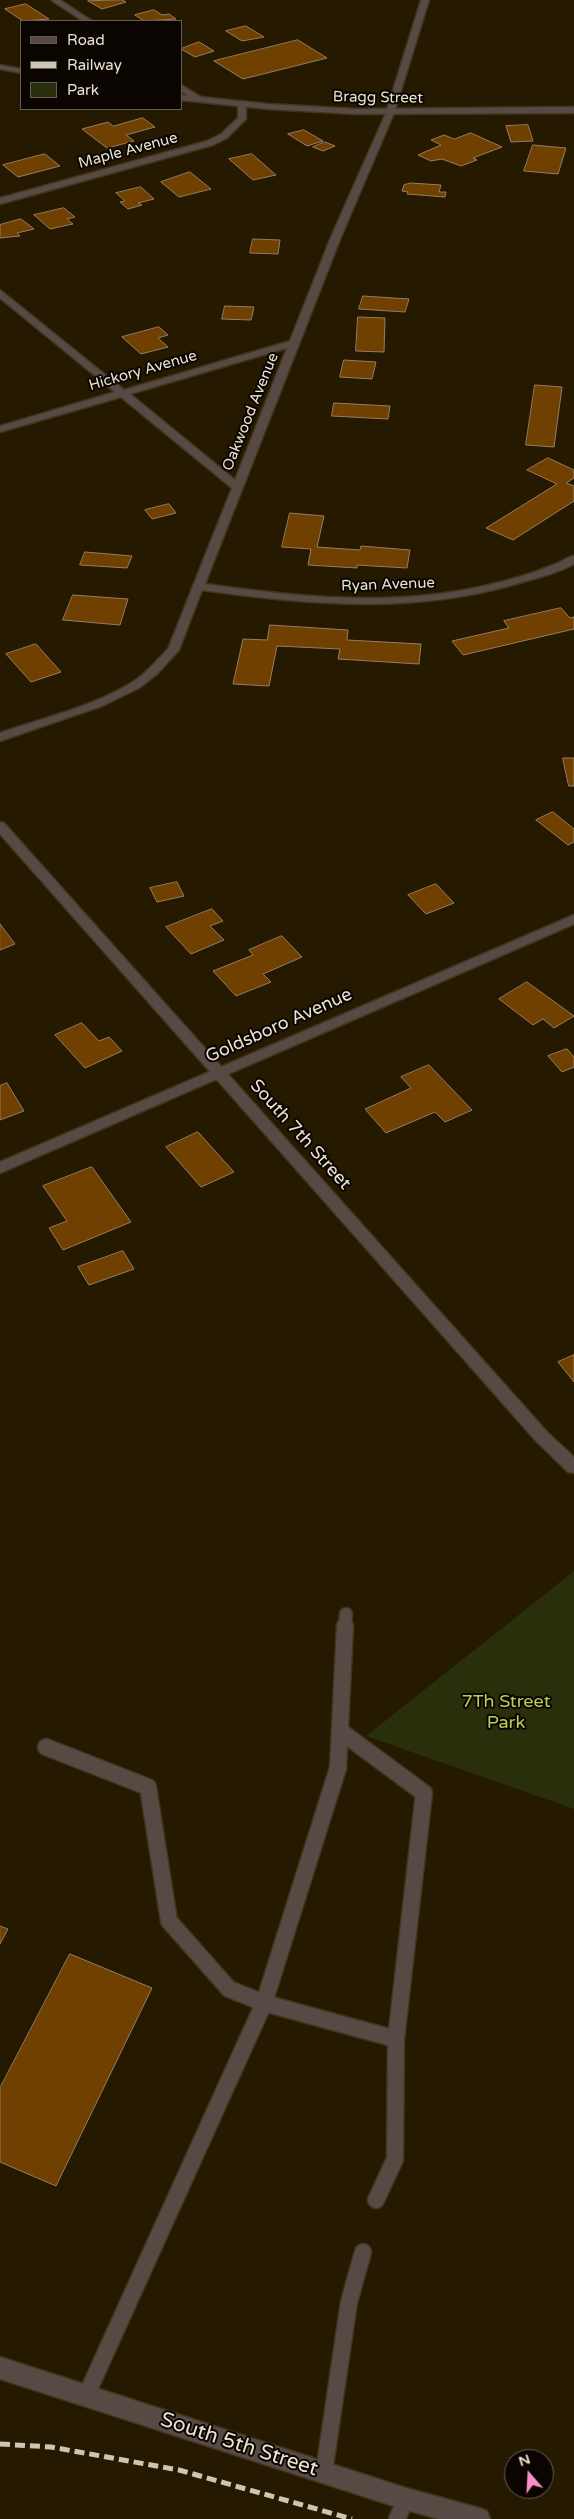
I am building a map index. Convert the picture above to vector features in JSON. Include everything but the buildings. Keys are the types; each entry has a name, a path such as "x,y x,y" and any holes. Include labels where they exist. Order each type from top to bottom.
{"street":[{"path":"56,0 86,20"},
{"name":"Oakwood Avenue","path":"0,737 98,703 135,686 153,672 173,650 336,237 390,113 425,0"},
{"path":"0,67 20,71"},
{"path":"182,88 198,99"},
{"name":"Bragg Street","path":"182,97 242,104 390,113 574,110"},
{"name":"Maple Avenue","path":"0,201 210,143 224,136 242,119 242,104"},
{"path":"0,293 124,392 237,487"},
{"name":"Hickory Avenue","path":"0,429 295,342"},
{"name":"Ryan Avenue","path":"197,586 288,599 350,603 416,602 469,595 573,562"},
{"name":"South 7th Street","path":"0,826 542,1437 574,1466"},
{"name":"Goldsboro Avenue","path":"0,1168 574,919"},
{"name":"South 5th Street","path":"0,2368 406,2499 479,2519"}],"lane":[{"path":"86,2396 264,2002 338,1768 346,1614"},
{"path":"340,1731 424,1793 396,2038 396,2159 376,2200"},
{"path":"46,1747 148,1787 169,1921 229,1989 264,2002 396,2038"},
{"path":"324,2472 349,2302 363,2252"},
{"path":"397,2519 406,2499"}],"green space":[{"name":"7Th Street Park","path":"574,1571 574,1809 366,1736"}],"railway":[{"path":"0,2444 51,2447 179,2470 352,2519"}]}
